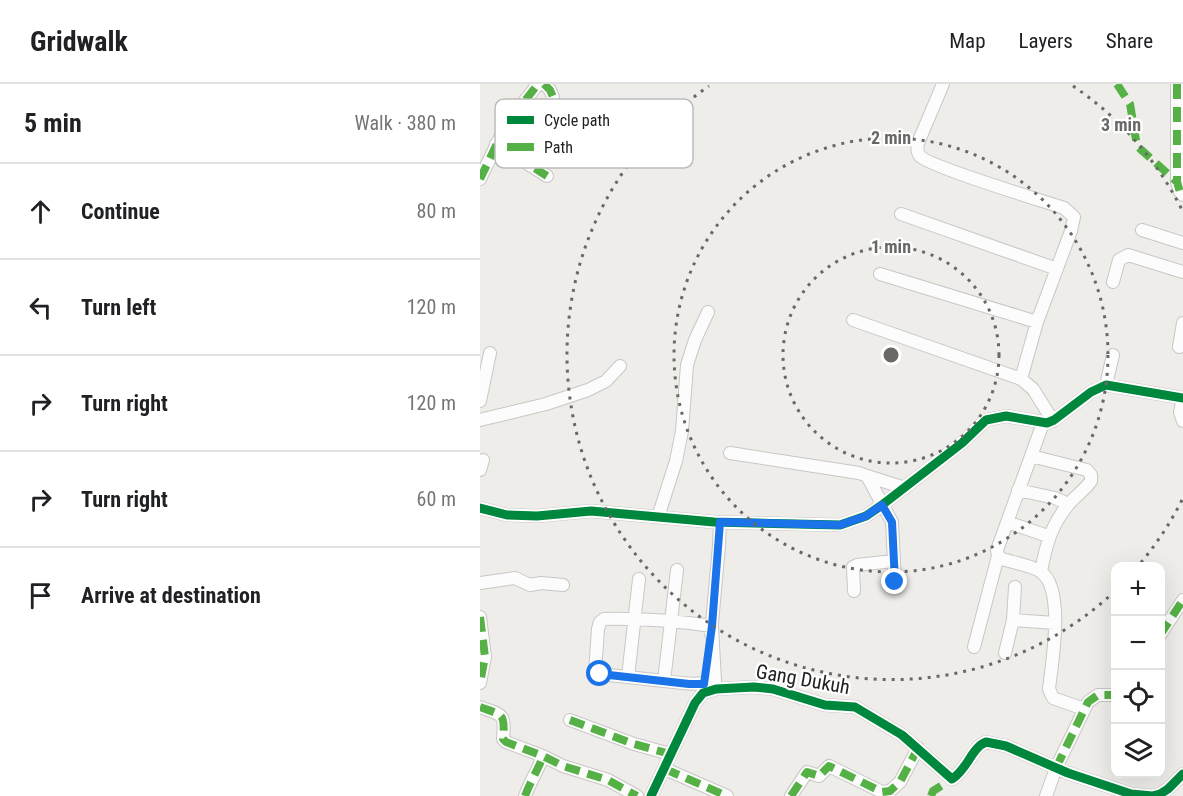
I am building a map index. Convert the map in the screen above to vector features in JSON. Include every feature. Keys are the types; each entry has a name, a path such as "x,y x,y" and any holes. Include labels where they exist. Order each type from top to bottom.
{"street":[{"path":"526,99 538,84"},
{"path":"544,84 553,97"},
{"path":"944,84 918,142 918,154 943,167 1070,211 1074,219 1037,322 1022,379"},
{"path":"1177,84 1178,182 1183,195"},
{"path":"480,179 495,146"},
{"path":"534,168 547,176"},
{"path":"901,214 1057,269"},
{"path":"1142,230 1183,243"},
{"path":"1113,282 1119,260 1128,255 1183,272"},
{"path":"880,274 1037,322"},
{"path":"658,517 676,460 682,431 687,365 708,312"},
{"path":"853,320 1022,379 1033,389 1048,422"},
{"path":"1179,347 1183,322"},
{"path":"480,400 490,353"},
{"path":"1106,385 1113,355"},
{"path":"480,420 588,390 606,381 620,366"},
{"path":"974,647 998,556 997,550 1031,456 1048,422 1091,392 1106,385 1183,399 1180,412 1183,421"},
{"path":"480,508 507,515 537,516 591,511 717,522 840,525 866,516 906,488 962,443 986,420 1006,416 1048,422"},
{"path":"730,453 859,473 906,488"},
{"path":"1031,456 1087,470 1092,481 1068,504 1048,536 1041,571"},
{"path":"867,476 892,522 895,582"},
{"path":"1018,490 1055,498 1068,504"},
{"path":"712,626 635,618 604,619 600,622 598,629 595,672 689,684 716,681 712,626 717,560 717,522"},
{"path":"1007,522 1048,536"},
{"path":"998,556 1041,571 1048,581 1055,602 1049,689 1053,698 1084,709"},
{"path":"854,591 853,567 893,561"},
{"path":"664,681 677,570"},
{"path":"480,583 511,578 531,585 541,583 563,585"},
{"path":"628,677 639,579"},
{"path":"1005,653 1013,620 1015,587"},
{"path":"1165,629 1183,600"},
{"path":"480,616 484,657 480,683"},
{"path":"1013,620 1055,623"},
{"name":"Gang Dukuh","path":"651,796 699,697 716,688 773,688 825,705 855,707 902,735 952,779 965,767 977,746 986,741 1006,746 1056,768"},
{"path":"1046,796 1056,768 1084,709 1098,695 1111,695"},
{"path":"480,707 503,717 505,723 502,738 504,741 563,766 608,780 637,796"},
{"path":"570,720 634,744 670,754"},
{"path":"791,796 807,772 818,777 829,766 882,792 890,791 900,782 918,748"},
{"path":"525,796 543,756"},
{"path":"1056,768 1117,791 1140,796 1160,794 1183,774"},
{"path":"665,769 727,796"}],"marked path":[{"path":"526,99 538,84"},
{"path":"544,84 553,97"},
{"path":"1117,84 1130,104 1137,146 1177,182"},
{"path":"1177,84 1177,182 1183,195"},
{"path":"480,179 495,148"},
{"path":"534,168 547,176"},
{"path":"1165,627 1183,600"},
{"path":"480,617 485,657 480,683"},
{"path":"1056,768 1088,702 1098,695 1111,695"},
{"path":"480,707 501,717 504,724 503,739 506,742 563,766 608,780 637,796"},
{"path":"570,720 634,744 670,754"},
{"path":"791,796 807,772 819,776 829,766 882,792 890,791 900,782 918,748"},
{"path":"525,796 543,756"},
{"path":"665,769 727,796"},
{"path":"931,796 933,791 957,776"}],"cycle path":[{"path":"480,508 507,515 537,516 591,511 714,522 840,525 866,516 882,505 962,443 986,420 1006,416 1047,423 1091,392 1106,385 1183,398"},
{"path":"651,796 695,703 703,693 716,689 754,687 773,689 825,705 855,707 902,735 952,779 962,770 977,749 986,742 1006,746 1068,773 1131,794 1152,796 1160,794 1183,774"}],"route":[{"path":"600,674 704,684 712,626 720,522 840,525 866,516 882,505 892,522 895,582"}]}
